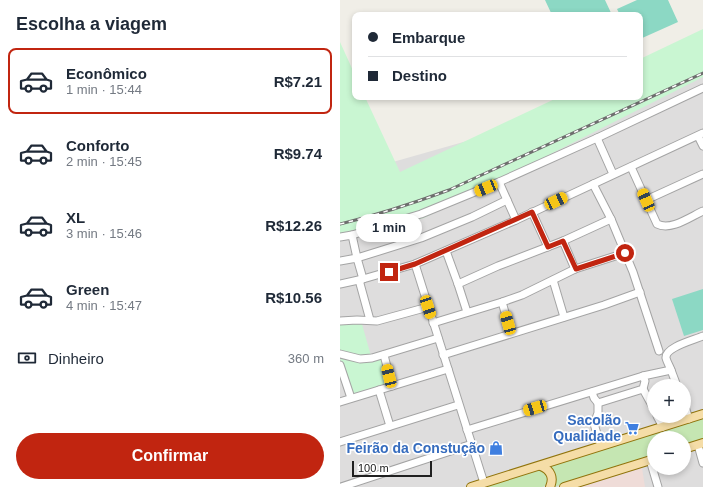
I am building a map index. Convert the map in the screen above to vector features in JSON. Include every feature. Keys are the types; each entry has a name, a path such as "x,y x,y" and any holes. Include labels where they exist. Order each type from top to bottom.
{"main road":[{"path":"691,418 703,414"},
{"path":"471,487 676,423"},
{"path":"691,447 701,444"},
{"path":"564,487 647,461"},
{"path":"541,466 547,468 551,474 552,481 550,487"}],"street":[{"path":"340,237 421,214 499,182 703,88"},
{"path":"340,284 361,280 415,264 516,220 700,134 703,146"},
{"path":"597,138 613,174"},
{"path":"631,167 657,224 661,226 672,225 703,211"},
{"path":"646,200 703,174"},
{"path":"499,182 516,220"},
{"path":"593,184 633,272 659,351"},
{"path":"340,261 357,258 421,238 472,217 507,200"},
{"path":"532,212 548,247"},
{"path":"458,284 498,266 563,241 610,219"},
{"path":"352,234 370,320"},
{"path":"563,241 576,269"},
{"path":"446,251 467,312"},
{"path":"433,323 522,295 576,269 625,253"},
{"path":"415,264 458,405 484,483"},
{"path":"553,280 564,317"},
{"path":"443,355 640,292"},
{"path":"502,302 511,333"},
{"path":"340,322 377,321 428,307"},
{"path":"674,379 666,359 667,353 671,348 703,336"},
{"path":"340,354 360,359 372,358 438,338"},
{"path":"384,355 392,386"},
{"path":"340,365 351,398"},
{"path":"340,402 448,369"},
{"path":"467,430 643,376 671,370"},
{"path":"643,376 645,381 643,389 647,397"},
{"path":"598,403 643,389"},
{"path":"379,390 390,426"},
{"path":"592,392 598,403 598,413 594,424 601,446"},
{"path":"340,442 458,405"},
{"path":"661,423 663,427"},
{"path":"341,487 472,444"},
{"path":"701,444 703,463"},
{"path":"655,475 658,487"}],"shaded area":[{"path":"703,54 703,487 340,487 340,177 601,103 620,100 643,100 643,95"},
{"path":"642,468 645,487 579,487"}],"green space":[{"path":"545,0 605,0 611,12 551,12"},
{"path":"637,0 668,0 678,22 643,38 643,12 618,12 617,9"},
{"path":"703,29 703,77 424,218 340,240 340,42 352,68 352,100 366,100 400,172 553,100 643,100 643,58"},
{"path":"703,289 703,330 684,336 672,299"},
{"path":"360,317 371,356 383,354 390,383 351,394 340,358 340,319"},
{"path":"703,416 703,440 691,444 691,431 655,431 681,423 691,423 691,420"},
{"path":"647,434 647,457 554,487 555,480 551,467 547,465"},
{"path":"541,470 546,472 548,481 545,486 542,487 478,487 505,478 516,477"}],"railway":[{"path":"340,224 368,217 449,190 703,73"}],"place":[{"name":"Sacolão Qualidade","path":"632,428"},
{"name":"Feirão da Constução","path":"496,448"}],"route":[{"path":"389,272 415,264 446,251 532,212 548,247 563,241 576,269 625,253"}]}
